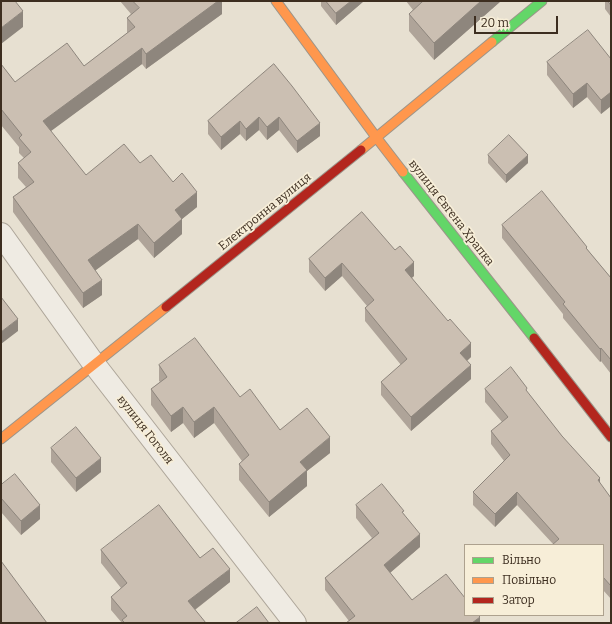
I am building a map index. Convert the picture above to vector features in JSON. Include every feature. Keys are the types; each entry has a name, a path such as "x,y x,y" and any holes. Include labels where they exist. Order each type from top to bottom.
{"street":[{"name":"вулиця Євгена Храпка","path":"276,1 376,137 611,437"},
{"name":"Електронна вулиця","path":"1,438 376,137 542,1"},
{"name":"вулиця Гоголя","path":"1,234 94,364 294,623"}],"building":[{"path":"1,1 15,1 23,11 1,28"},
{"path":"133,1 218,1 146,54 142,48 43,121 86,175 124,144 140,163 151,155 173,182 182,173 197,192 175,210 182,219 154,243 138,224 88,260 102,280 83,293 13,197 34,182 18,163 31,152 19,138 22,135 1,109 1,64 15,82 67,43 84,66 135,27 127,18 139,8"},
{"path":"326,1 351,1 336,13"},
{"path":"421,1 481,1 434,43 409,14 422,2"},
{"path":"588,30 611,59 611,92 601,100 587,83 573,94 547,62"},
{"path":"274,64 320,123 297,141 279,117 267,127 259,117 246,129 240,121 221,137 208,121"},
{"path":"509,135 528,155 506,175 488,155"},
{"path":"542,191 611,278 611,360 563,304 565,302 502,225"},
{"path":"362,212 395,250 400,246 414,262 405,270 448,321 450,319 471,343 460,353 471,365 411,417 381,382 407,359 365,308 374,300 342,263 325,278 309,259"},
{"path":"1,297 18,319 1,332"},
{"path":"195,338 240,397 250,389 280,430 307,408 330,437 300,462 307,470 269,502 239,464 249,455 214,407 194,422 183,407 171,416 151,389 167,377 159,365"},
{"path":"511,367 527,388 526,390 562,436 600,478 598,480 611,498 611,586 604,578 604,544 553,544 559,539 517,492 495,514 473,492 510,455 491,431 508,417 485,389"},
{"path":"76,427 101,458 76,478 51,448"},
{"path":"15,474 40,505 21,521 1,498 1,485"},
{"path":"382,484 420,534 384,565 412,600 446,574 464,597 464,616 480,617 472,623 346,623 355,616 325,578 379,533 356,505"},
{"path":"159,505 200,558 213,548 230,569 188,601 206,623 125,623 122,620 127,616 111,597 127,583 101,550"},
{"path":"1,561 47,623 1,623"},
{"path":"257,607 269,623 236,623"}],"traffic: fast":[{"path":"492,42 542,1"},
{"path":"403,172 534,338"}],"traffic: slow":[{"path":"276,1 403,172"},
{"path":"361,150 492,42"},
{"path":"1,439 166,307"}],"traffic: jam":[{"path":"166,307 361,150"},
{"path":"534,338 611,437"}]}
